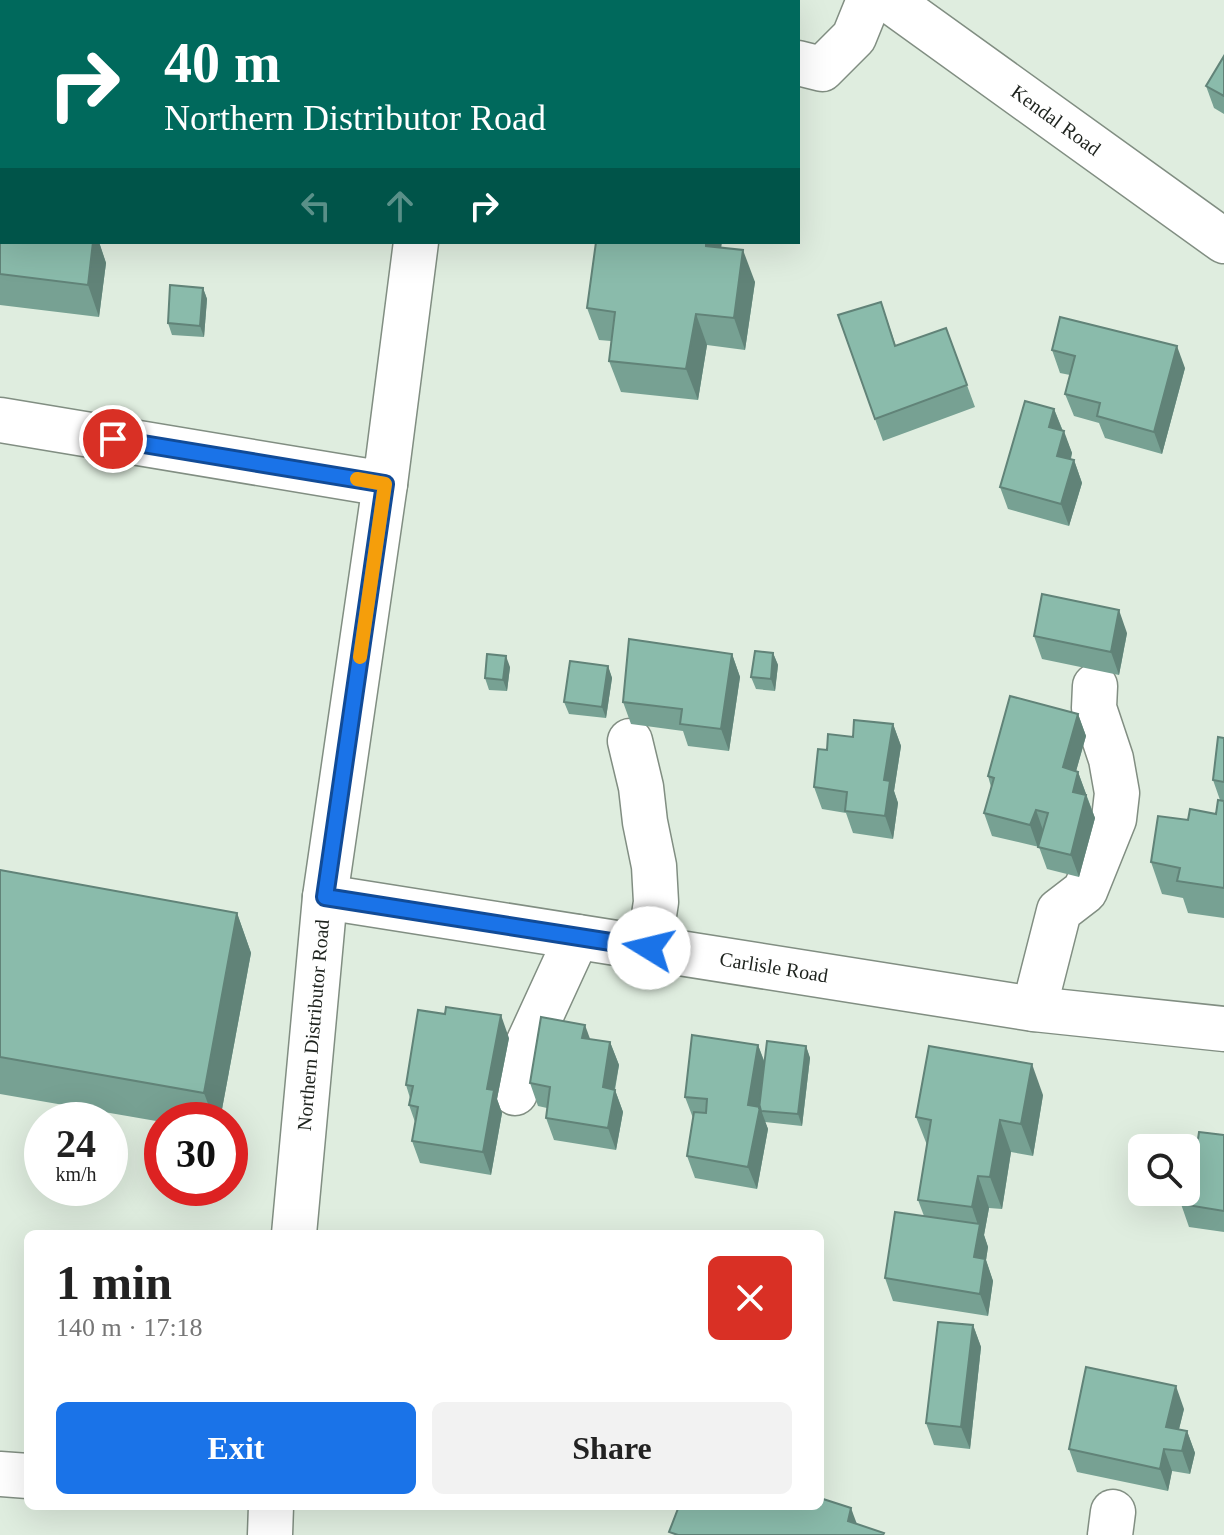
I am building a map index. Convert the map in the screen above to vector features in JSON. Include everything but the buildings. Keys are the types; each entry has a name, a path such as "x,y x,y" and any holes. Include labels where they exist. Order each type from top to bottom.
{"street":[{"path":"800,64 822,69 854,37 869,0"},
{"name":"Kendal Road","path":"889,0 1224,241"},
{"name":"Northern Distributor Road","path":"294,1230 325,897 385,484 416,244"},
{"path":"0,420 385,484"},
{"path":"1034,1009 1059,911 1085,891 1114,819 1117,793 1111,759 1094,708 1095,686"},
{"path":"630,741 654,866 656,902 649,948"},
{"name":"Carlisle Road","path":"325,897 1034,1009 1224,1029"},
{"path":"515,1093 515,1072 577,937"},
{"path":"0,1474 24,1476"},
{"path":"270,1535 271,1510"}],"slow traffic":[{"path":"357,479 385,484 360,657"}],"route":[{"path":"113,439 385,484 325,897 649,948"}]}
